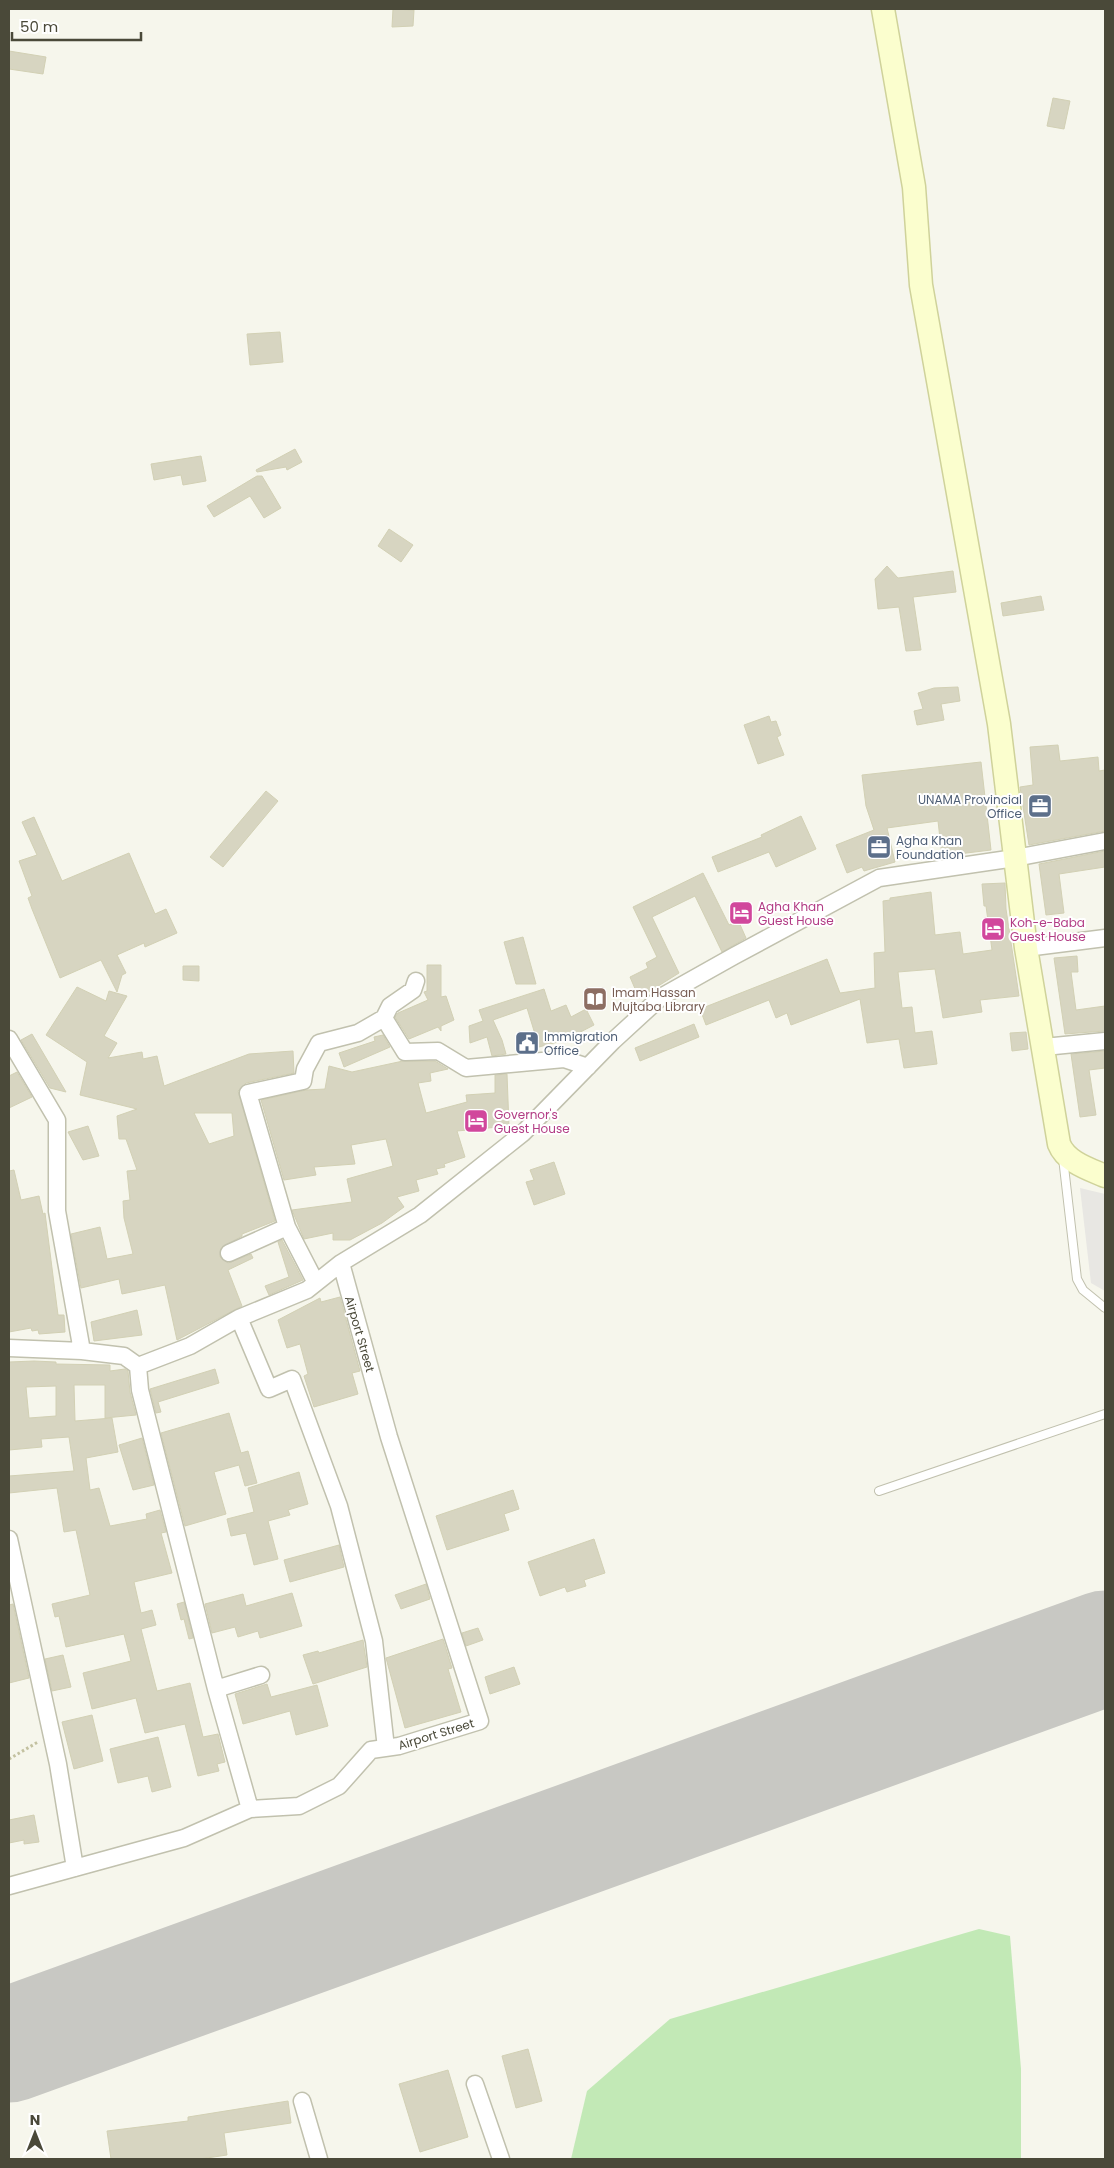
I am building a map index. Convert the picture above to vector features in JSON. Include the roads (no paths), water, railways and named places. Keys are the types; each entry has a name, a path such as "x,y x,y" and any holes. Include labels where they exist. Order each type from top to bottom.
{"street":[{"path":"884,9 914,187 921,284 999,724 1026,948 1059,1144 1062,1153 1087,1169 1105,1176"},
{"path":"138,1366 190,1346 239,1318 307,1290 341,1263 420,1216 523,1133 661,997 879,878 1015,858 1105,841"},
{"path":"1026,948 1105,938"},
{"path":"316,1283 287,1227 248,1092 302,1081 305,1069 319,1043 358,1033 384,1018 390,1006 413,990 416,981"},
{"path":"384,1018 405,1052 438,1051 466,1068 564,1059 588,1067"},
{"path":"9,1039 57,1120 57,1211 82,1351"},
{"path":"1044,1047 1105,1041"},
{"path":"229,1253 287,1227"},
{"name":"Airport Street","path":"9,1886 184,1838 250,1810 298,1806 339,1786 371,1750 386,1748 480,1721 389,1437 341,1263"},
{"path":"239,1318 269,1389 292,1379 339,1506 374,1641 386,1748"},
{"path":"9,1348 82,1351 124,1356 138,1366 140,1390 216,1689 250,1810"},
{"path":"9,1539 51,1735 75,1868"},
{"path":"216,1689 260,1675"},
{"path":"475,2084 501,2159"},
{"path":"302,2101 319,2159"}],"lane":[{"path":"1062,1153 1077,1279 1083,1290 1105,1308"},
{"path":"879,1491 1105,1414"}],"place":[{"name":"UNAMA Provincial Office","path":"1040,806"},
{"name":"Agha Khan Foundation","path":"879,847"},
{"name":"Agha Khan Guest House","path":"741,913"},
{"name":"Koh-e-Baba Guest House","path":"993,929"},
{"name":"Imam Hassan Mujtaba Library","path":"595,999"},
{"name":"Immigration Office","path":"527,1043"},
{"name":"Governor's Guest House","path":"476,1121"}]}
